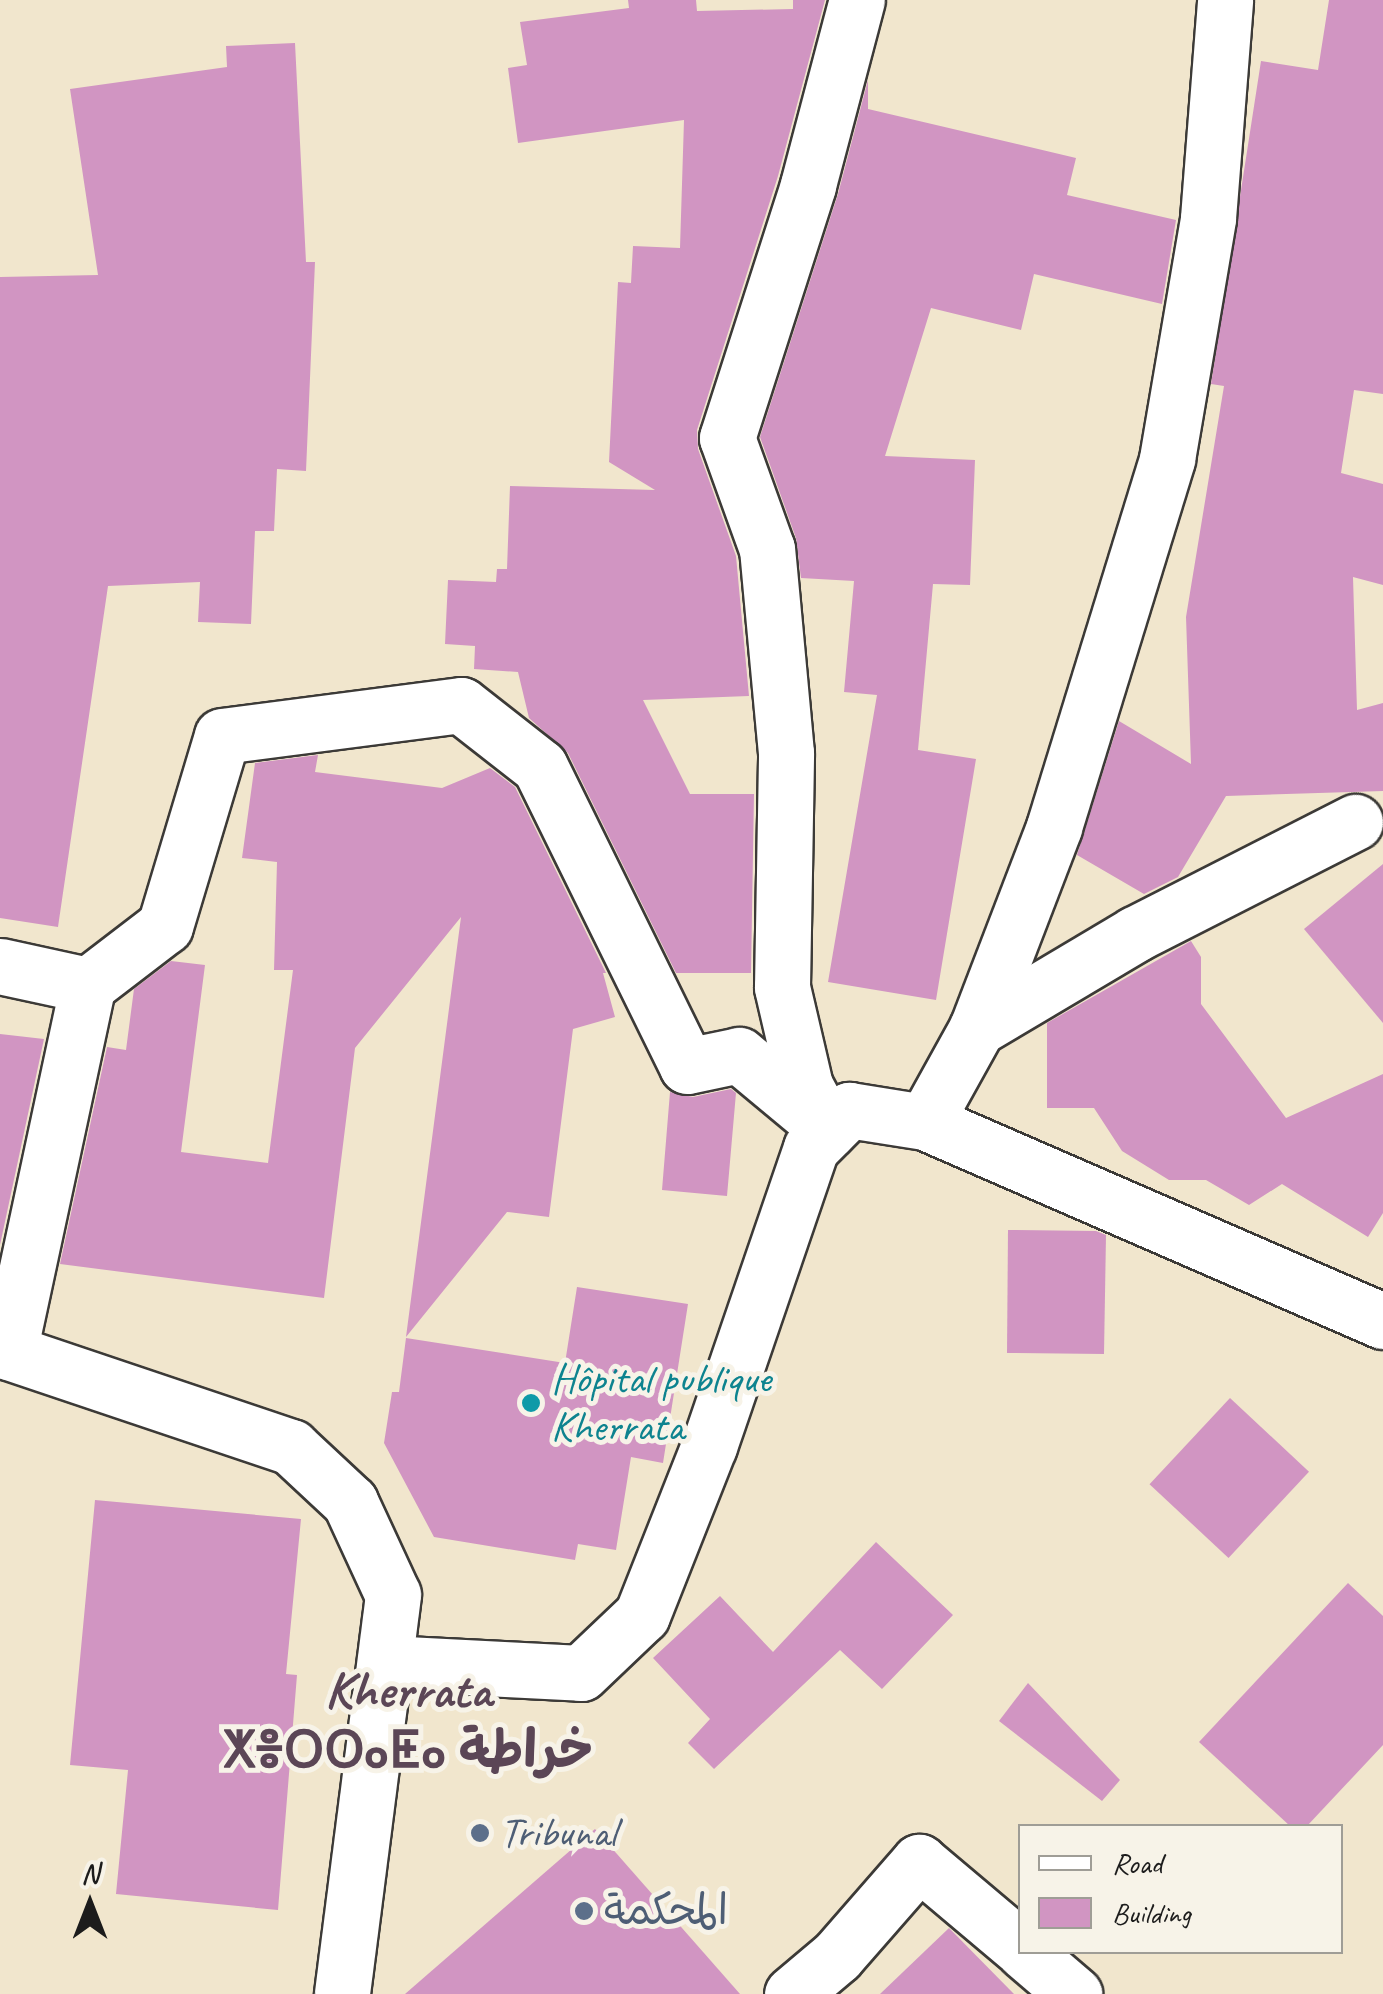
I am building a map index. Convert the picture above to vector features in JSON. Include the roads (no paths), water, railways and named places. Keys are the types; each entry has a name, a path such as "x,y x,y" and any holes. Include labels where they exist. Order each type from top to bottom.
{"street":[{"path":"829,1130 805,1086 782,986 786,753 767,549 727,438 808,185 858,0"},
{"path":"926,1122 977,1028 1054,828 1166,458 1208,218 1225,0"},
{"path":"342,1994 392,1595 350,1502 291,1447 4,1350 88,985 165,926 222,736 461,706 540,767 686,1066 740,1055 829,1130"},
{"path":"977,1028 1135,934 1355,822"},
{"path":"0,966 88,985"},
{"path":"386,1663 581,1673 642,1615 710,1446 811,1148 849,1110 926,1122 1383,1321"},
{"path":"792,1994 837,1956 919,1862 1018,1947"},
{"path":"1027,1954 1074,1994"}],"place":[{"name":"Hôpital publique Kherrata","path":"531,1403"},
{"name":"Tribunal","path":"480,1833"},
{"name":"المحكمة","path":"584,1911"}],"district":[{"name":"Kherrata ⵅⴻⵔⵔⴰⵟⴰ خراطة","path":"408,1721"}]}
